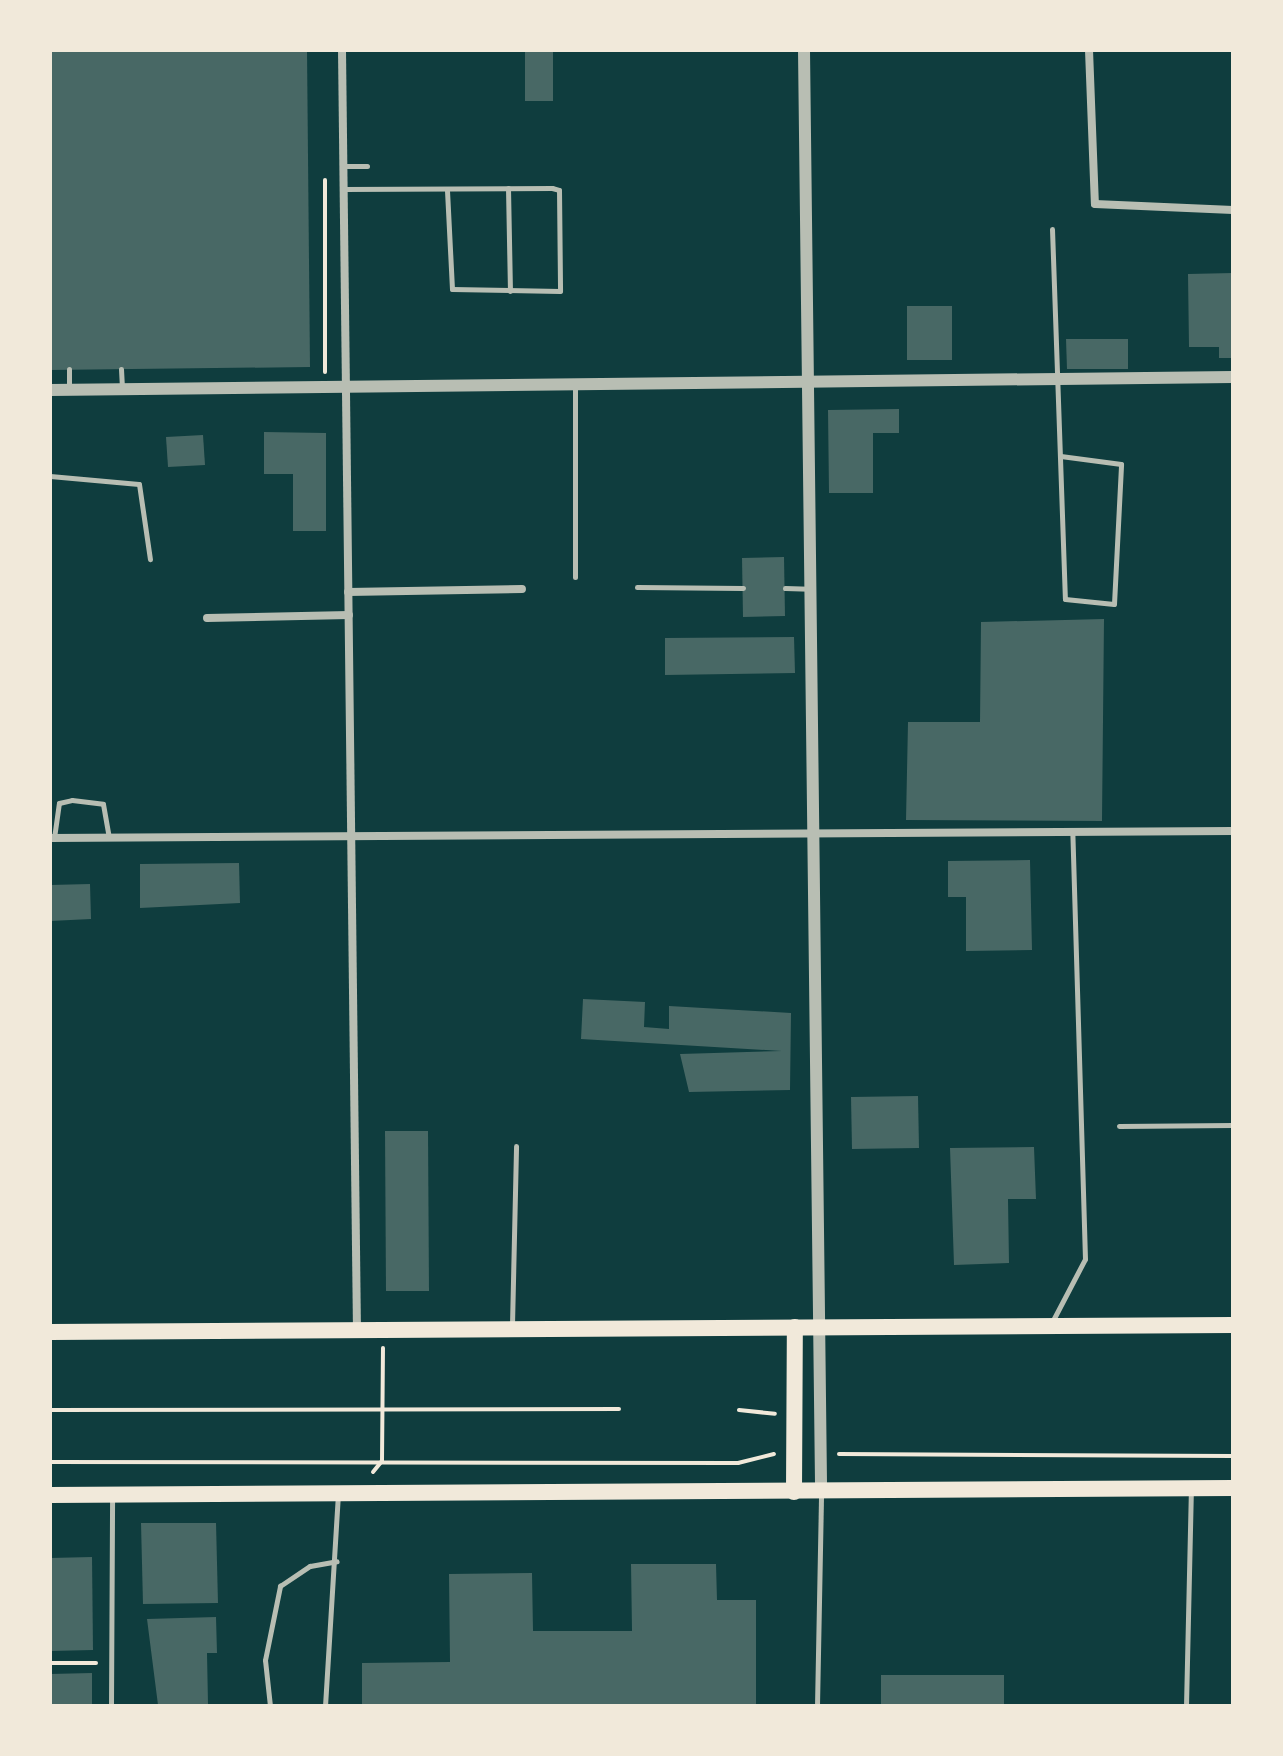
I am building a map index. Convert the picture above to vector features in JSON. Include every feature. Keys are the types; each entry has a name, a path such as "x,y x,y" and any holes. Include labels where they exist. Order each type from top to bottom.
{"main road":[{"path":"50,1332 1233,1325"},
{"path":"794,1492 795,1327"},
{"path":"50,1495 1233,1488"}],"street":[{"path":"342,50 357,1329"},
{"path":"804,50 821,1492"},
{"path":"1089,50 1095,204 1233,210"},
{"path":"50,390 575,386 808,376 1233,377"},
{"path":"348,592 522,589"},
{"path":"207,618 349,615"},
{"path":"52,838 1233,831"}],"lane":[{"path":"344,166 367,166"},
{"path":"508,188 510,291"},
{"path":"344,189 552,188 562,201 560,291 452,289 447,189"},
{"path":"1052,229 1065,599 1114,604 1121,464 1061,456"},
{"path":"69,369 69,390"},
{"path":"121,369 122,390"},
{"path":"575,386 575,577"},
{"path":"50,476 139,484 150,559"},
{"path":"637,587 743,588"},
{"path":"785,588 810,589"},
{"path":"52,838 59,803 72,800 103,804 109,837"},
{"path":"1050,1326 1057,1302 1085,1259 1072,831"},
{"path":"1119,1126 1233,1125"},
{"path":"511,1329 516,1146"},
{"path":"1186,1706 1191,1488"},
{"path":"817,1706 821,1492"},
{"path":"325,1706 337,1561 338,1494"},
{"path":"111,1706 112,1495"},
{"path":"270,1706 265,1660 280,1586 310,1566 337,1561"}],"path":[{"path":"324,388 325,172"},
{"path":"368,1494 382,1461 383,1329"},
{"path":"50,1410 383,1407 619,1409"},
{"path":"739,1410 785,1415"},
{"path":"50,1462 738,1463 794,1453"},
{"path":"821,1454 1233,1456"},
{"path":"50,1663 111,1663"}],"building":[{"path":"50,50 307,50 310,367 50,370"},
{"path":"525,50 553,50 553,101 525,101"},
{"path":"1233,273 1233,358 1219,358 1219,347 1189,347 1188,274"},
{"path":"907,306 952,306 952,360 907,360"},
{"path":"1066,339 1128,339 1128,369 1067,369"},
{"path":"899,409 899,433 873,433 873,493 829,493 828,410"},
{"path":"264,432 326,433 326,531 293,531 293,474 264,474"},
{"path":"203,435 205,465 168,467 166,437"},
{"path":"784,557 785,616 743,617 742,558"},
{"path":"1104,619 1102,821 906,820 908,722 980,722 981,622"},
{"path":"794,637 795,673 665,675 665,638"},
{"path":"1030,860 1032,950 966,951 966,897 948,897 948,861"},
{"path":"239,863 240,903 140,908 140,864"},
{"path":"90,884 91,919 50,921 50,885"},
{"path":"583,999 645,1002 644,1027 669,1029 669,1006 791,1013 790,1090 689,1092 680,1054 782,1051 581,1039"},
{"path":"918,1096 919,1148 852,1149 851,1097"},
{"path":"385,1131 428,1131 429,1291 386,1291"},
{"path":"1034,1147 1036,1199 1008,1199 1009,1263 954,1265 950,1148"},
{"path":"141,1523 216,1523 218,1603 143,1604"},
{"path":"92,1557 93,1650 50,1651 50,1558"},
{"path":"631,1564 716,1564 717,1600 756,1600 756,1706 362,1706 362,1663 450,1662 449,1574 532,1573 533,1631 632,1631"},
{"path":"216,1617 217,1653 207,1653 208,1704 158,1705 147,1619"},
{"path":"92,1673 92,1706 50,1706 50,1674"},
{"path":"881,1675 1004,1675 1004,1706 881,1706"}]}
